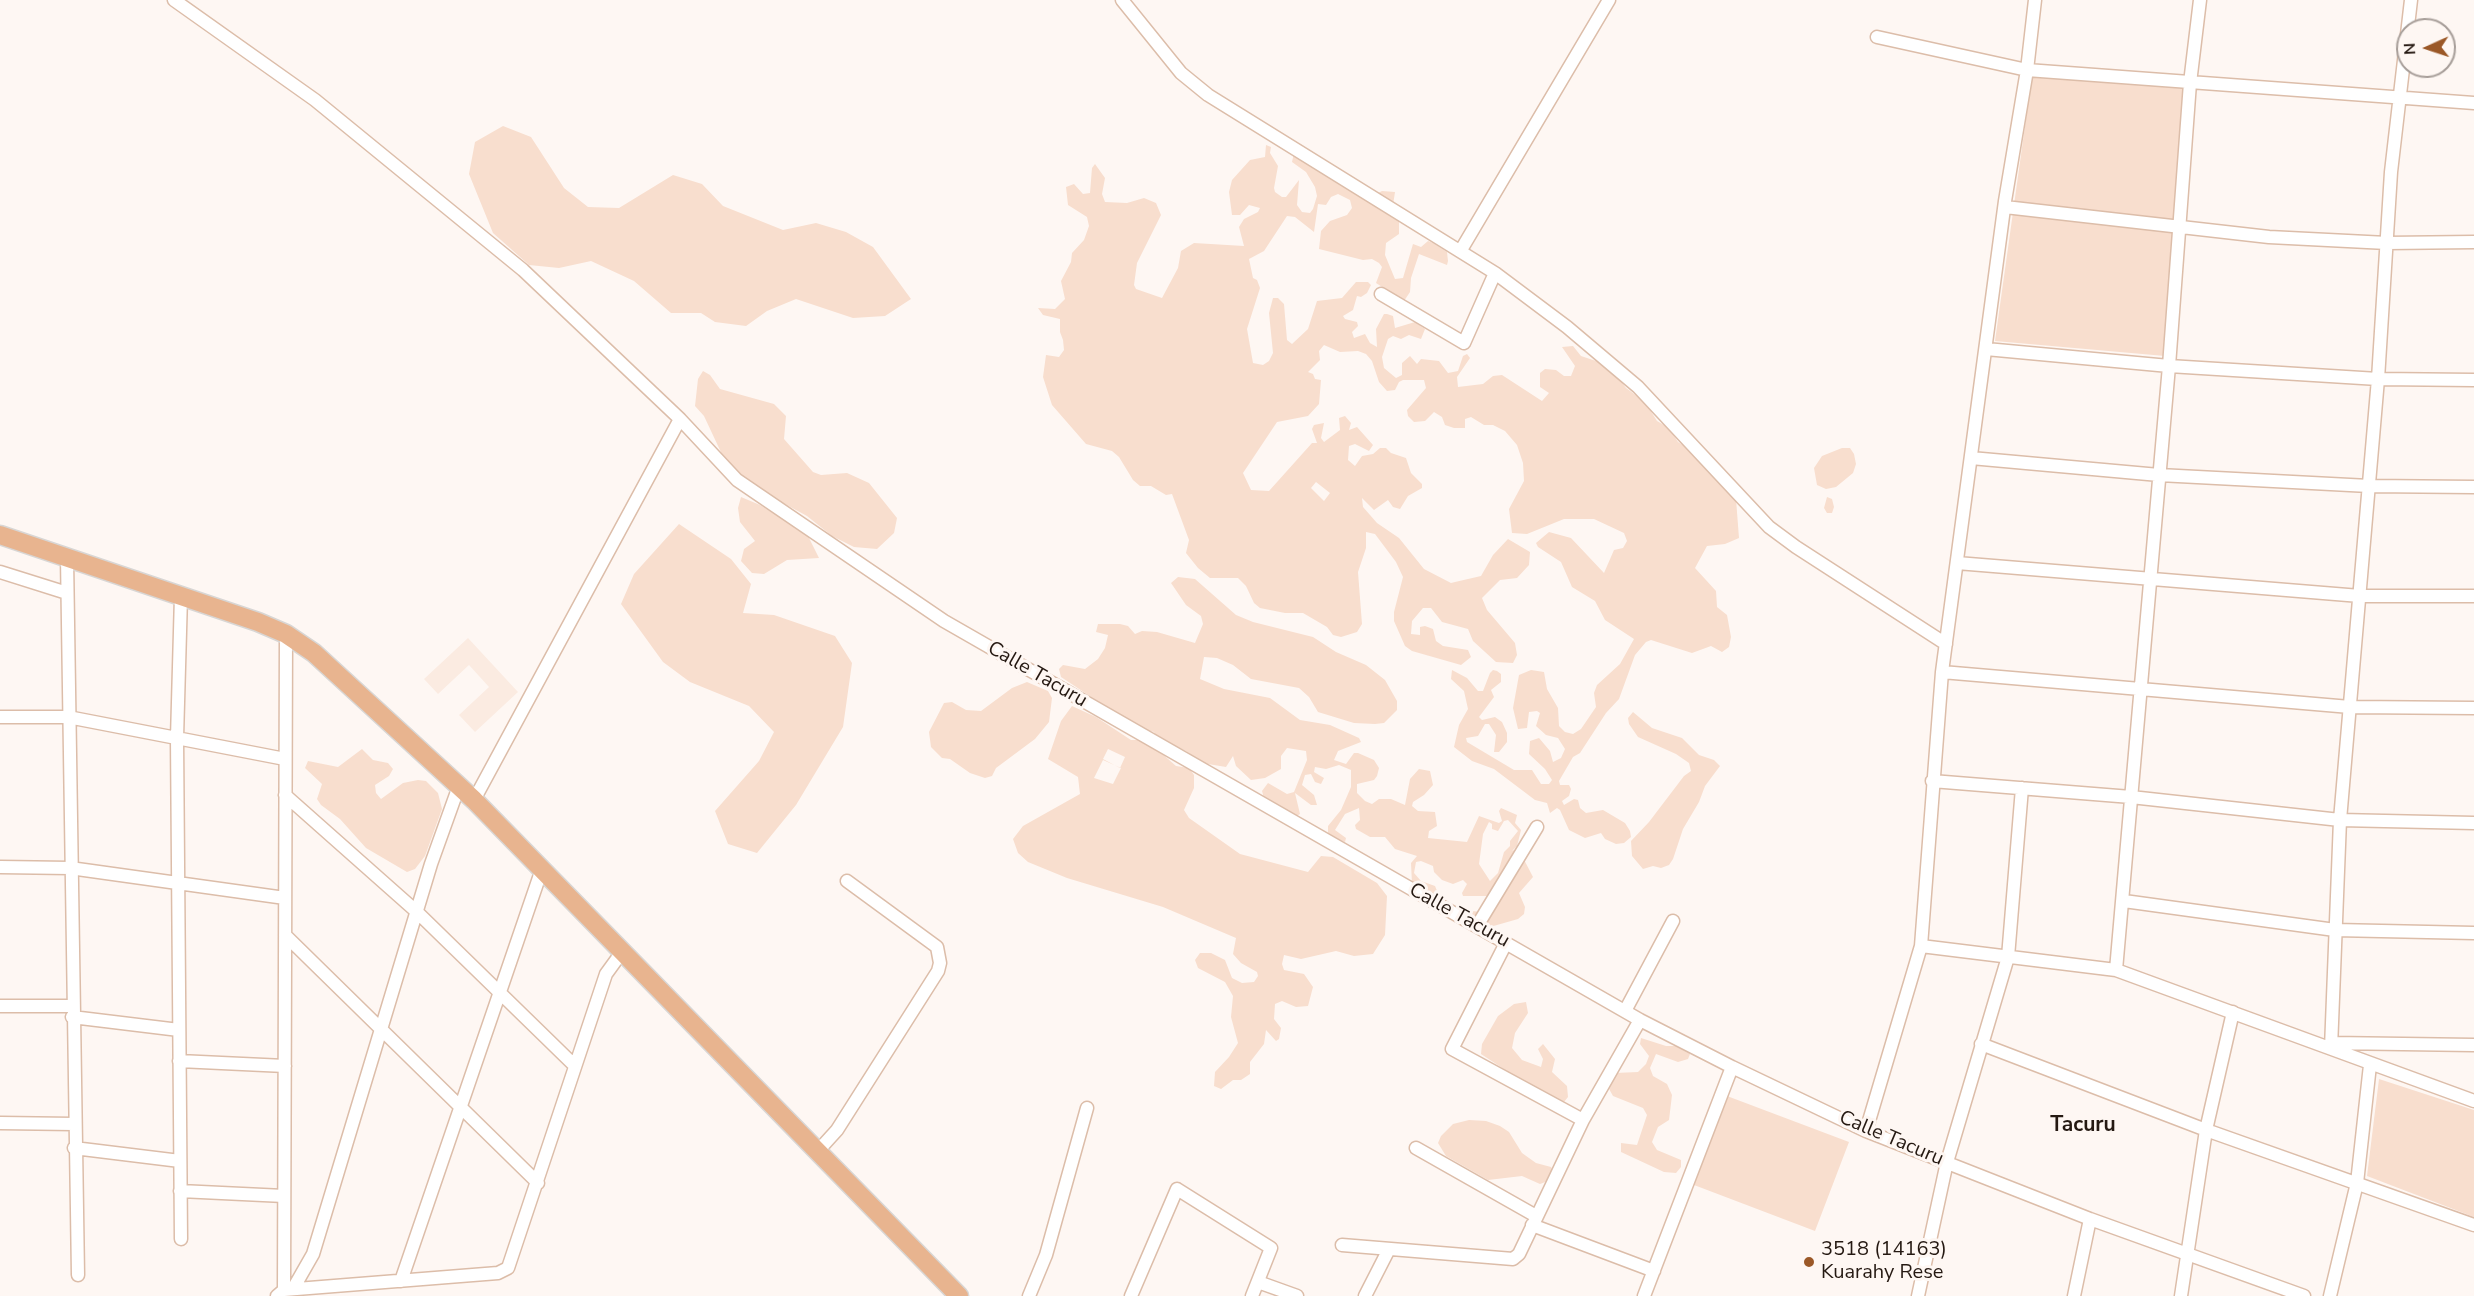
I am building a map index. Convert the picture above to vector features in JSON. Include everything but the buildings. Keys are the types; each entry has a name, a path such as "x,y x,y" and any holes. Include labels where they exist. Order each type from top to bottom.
{"main road":[{"path":"0,536 181,596 286,634 314,653 474,800 959,1296"}],"street":[{"name":"Calle Tacuru","path":"174,0 315,100 524,270 680,419 737,480 944,621 1624,1011 1731,1067 1866,1131 2090,1219 2304,1296"},
{"path":"1122,0 1180,73 1208,95 1495,273 1567,327 1638,387 1769,526 1796,547 1946,644"},
{"path":"1461,250 1609,0"},
{"path":"1866,1131 1921,946 1942,672 2035,0"},
{"path":"2116,970 2124,901 2149,581 2169,366 2190,82 2200,0"},
{"path":"2331,1046 2340,820 2378,379 2398,98 2411,0"},
{"path":"1877,37 2027,70 2474,103"},
{"path":"2005,207 2269,237 2387,243 2474,242"},
{"path":"1381,294 1464,343 1495,273"},
{"path":"1986,349 2169,366 2378,379 2474,380"},
{"path":"474,800 680,419"},
{"path":"1971,458 2159,475 2368,486 2474,487"},
{"path":"67,558 74,1148 78,1275"},
{"path":"1957,563 2149,581 2360,596 2474,596"},
{"path":"0,572 67,593"},
{"path":"181,596 177,738 181,1239"},
{"path":"285,1292 286,634"},
{"path":"1942,672 2349,707 2474,708"},
{"path":"0,717 68,717 285,759"},
{"path":"1932,781 2131,797 2340,820 2474,823"},
{"path":"285,1292 313,1254 417,912 459,786"},
{"path":"1918,1296 1947,1162 2008,957 2022,788"},
{"path":"285,795 417,912 575,1066"},
{"path":"1477,926 1537,827"},
{"path":"0,867 70,868 178,881 285,898"},
{"path":"401,1281 542,869"},
{"path":"817,1152 837,1131 938,971 940,963 937,948 847,881"},
{"path":"2124,901 2335,930 2474,933"},
{"path":"1624,1011 1673,921"},
{"path":"285,935 538,1183"},
{"path":"1506,943 1452,1049 1583,1120"},
{"path":"1921,946 2116,970 2331,1046 2370,1065 2474,1101"},
{"path":"285,1292 498,1273 508,1268 606,974 622,952"},
{"path":"0,1006 72,1012 179,1030"},
{"path":"2181,1296 2206,1130 2233,1012"},
{"path":"2301,1036 2321,1032 2332,1018"},
{"path":"1342,1245 1506,1261 1513,1259 1519,1254 1583,1120 1640,1020"},
{"path":"1981,1044 2206,1130 2474,1225"},
{"path":"2331,1046 2474,1045"},
{"path":"179,1061 285,1066"},
{"path":"2330,1296 2357,1183 2370,1065"},
{"path":"1644,1296 1731,1067"},
{"path":"1029,1296 1046,1255 1087,1108"},
{"path":"0,1123 74,1124"},
{"path":"74,1148 180,1161"},
{"path":"1416,1148 1534,1221 1654,1271"},
{"path":"1131,1296 1177,1189 1271,1248 1252,1296"},
{"path":"180,1191 284,1196"},
{"path":"2074,1296 2090,1219"},
{"path":"1365,1296 1388,1251"},
{"path":"1257,1282 1297,1296"}],"shaded area":[{"path":"2032,76 2185,88 2165,356 1995,341"},
{"path":"503,126 531,137 564,188 588,207 619,208 673,175 702,184 723,206 783,230 816,223 846,232 873,247 911,299 885,316 853,318 796,299 767,311 746,326 715,322 701,313 671,313 634,281 591,261 559,268 529,265 493,233 469,174 475,142"},
{"path":"1266,145 1271,147 1270,153 1278,166 1274,188 1275,192 1282,197 1286,197 1299,180 1297,205 1302,212 1310,213 1317,196 1315,187 1306,172 1292,162 1294,153 1374,195 1382,191 1395,192 1393,205 1399,221 1399,234 1386,243 1385,255 1395,279 1403,278 1413,244 1421,247 1428,241 1433,243 1447,252 1448,261 1447,265 1419,254 1411,278 1410,292 1404,301 1376,283 1382,267 1379,263 1372,259 1363,260 1319,249 1321,231 1330,221 1347,215 1352,208 1350,200 1338,194 1331,197 1326,205 1318,204 1314,232 1295,217 1287,216 1264,251 1249,259 1253,278 1257,280 1260,288 1247,329 1253,363 1263,365 1269,361 1273,353 1269,313 1273,298 1278,298 1284,304 1287,340 1292,344 1308,329 1317,301 1342,298 1356,282 1368,282 1371,285 1367,293 1361,297 1357,296 1353,310 1343,316 1345,319 1357,322 1358,326 1352,332 1354,338 1365,334 1370,343 1377,347 1376,329 1384,314 1393,316 1395,328 1415,322 1425,329 1421,339 1409,335 1401,339 1393,336 1388,339 1382,357 1384,368 1396,378 1402,375 1402,363 1410,356 1417,364 1421,359 1439,361 1448,373 1458,371 1463,356 1467,354 1470,358 1457,377 1458,387 1483,384 1493,376 1502,375 1542,401 1549,393 1540,387 1540,373 1545,369 1556,370 1564,376 1571,376 1575,366 1562,347 1573,346 1581,356 1599,362 1616,375 1626,388 1645,402 1657,421 1669,428 1678,442 1697,454 1736,499 1739,538 1725,544 1707,546 1695,568 1716,591 1717,607 1727,615 1731,637 1729,647 1722,652 1711,646 1692,653 1651,640 1646,642 1635,655 1619,699 1606,713 1580,753 1573,757 1559,781 1560,785 1569,785 1571,789 1569,796 1562,801 1564,805 1574,799 1578,800 1580,808 1586,813 1603,810 1625,823 1631,837 1624,843 1616,844 1605,839 1601,833 1585,838 1569,830 1560,810 1557,808 1550,813 1547,803 1535,800 1494,769 1472,761 1454,747 1459,725 1468,709 1464,691 1451,679 1452,670 1467,678 1478,691 1483,691 1490,673 1493,670 1497,671 1501,674 1501,682 1491,690 1494,697 1479,717 1482,720 1495,717 1502,722 1507,733 1507,742 1499,752 1494,752 1496,735 1489,724 1485,724 1478,736 1466,738 1467,742 1514,770 1532,770 1541,784 1549,784 1552,780 1545,769 1529,754 1530,741 1539,738 1550,751 1553,762 1561,758 1565,749 1558,738 1546,735 1536,726 1540,713 1537,711 1529,712 1527,728 1518,729 1513,708 1519,675 1531,670 1544,672 1547,689 1558,708 1559,726 1565,732 1573,734 1581,729 1596,707 1594,693 1597,685 1620,664 1634,639 1605,620 1595,601 1572,587 1561,562 1538,547 1536,543 1549,532 1571,538 1604,573 1614,550 1623,548 1627,541 1624,533 1594,519 1564,519 1527,534 1512,533 1509,509 1524,481 1523,463 1517,445 1505,431 1493,425 1484,425 1471,417 1465,419 1465,428 1454,428 1445,425 1442,417 1434,412 1425,421 1414,422 1408,416 1407,410 1426,388 1424,380 1403,380 1399,382 1395,390 1387,391 1379,382 1372,361 1366,354 1358,351 1340,352 1324,345 1319,351 1320,360 1308,372 1313,374 1315,379 1321,380 1319,404 1308,416 1277,422 1243,473 1251,490 1269,491 1312,443 1317,443 1312,429 1314,425 1324,423 1321,438 1324,442 1340,430 1339,418 1345,416 1351,423 1349,430 1357,427 1373,445 1369,451 1355,444 1349,446 1348,460 1355,466 1362,456 1373,454 1380,448 1386,448 1391,453 1406,458 1411,473 1422,484 1422,488 1408,496 1400,509 1393,507 1388,500 1374,510 1362,498 1363,507 1377,523 1399,538 1424,569 1451,583 1481,576 1493,555 1508,539 1530,552 1529,565 1517,578 1500,580 1482,598 1487,610 1515,643 1517,655 1513,663 1496,662 1473,641 1468,629 1442,622 1431,608 1423,608 1412,621 1411,634 1420,635 1420,627 1425,626 1433,629 1436,641 1443,646 1468,650 1471,657 1461,665 1412,651 1405,646 1394,621 1394,612 1403,577 1396,562 1375,534 1366,532 1366,548 1358,572 1362,624 1357,632 1341,637 1333,635 1327,627 1303,613 1285,613 1260,608 1254,603 1246,586 1238,578 1210,578 1186,553 1189,540 1172,494 1166,495 1151,486 1140,486 1133,480 1119,457 1112,451 1086,444 1052,405 1043,377 1046,355 1059,357 1064,350 1060,319 1043,315 1038,308 1055,309 1065,299 1061,281 1071,262 1072,253 1084,240 1089,226 1087,217 1068,205 1066,187 1074,184 1083,194 1090,193 1092,168 1095,164 1105,178 1102,194 1105,202 1127,203 1144,198 1156,203 1161,215 1137,263 1134,285 1136,289 1162,298 1178,268 1181,251 1194,243 1244,246 1239,227 1244,219 1258,212 1260,208 1249,205 1240,215 1232,215 1229,192 1232,180 1250,160 1265,157","holes":["1316,482 1330,493 1324,501 1311,488"]},
{"path":"703,371 710,375 720,389 774,404 786,416 784,439 813,472 821,475 847,473 869,483 897,518 894,533 877,549 854,547 832,536 807,516 750,485 726,463 704,416 695,406 698,379"},
{"path":"1842,448 1850,448 1854,454 1856,464 1853,473 1836,487 1826,489 1817,485 1814,468 1822,456"},
{"path":"741,497 760,505 807,534 819,558 787,560 764,574 752,573 741,561 744,549 755,541 740,522 738,508"},
{"path":"1827,497 1832,499 1834,507 1832,513 1827,513 1824,508"},
{"path":"679,524 731,559 751,584 743,613 774,615 835,636 852,663 843,727 796,805 757,853 728,844 715,811 759,761 774,732 749,706 690,682 663,662 621,604 634,574"},
{"path":"1178,577 1195,579 1236,615 1253,622 1313,637 1336,652 1366,665 1385,680 1397,701 1397,710 1384,723 1375,724 1354,723 1318,712 1309,697 1299,688 1251,679 1233,665 1217,658 1204,657 1200,679 1224,689 1270,698 1300,720 1330,725 1359,738 1361,742 1338,751 1334,760 1346,764 1354,753 1358,753 1374,760 1379,768 1377,776 1374,780 1357,784 1357,793 1372,804 1379,799 1391,799 1405,805 1410,779 1419,769 1430,771 1433,785 1413,802 1412,806 1418,811 1435,812 1437,826 1429,831 1428,838 1467,842 1479,816 1499,823 1502,821 1499,811 1501,808 1517,815 1515,823 1521,830 1517,846 1512,851 1518,848 1533,877 1519,893 1525,907 1524,914 1518,919 1490,927 1467,916 1473,911 1480,912 1490,896 1463,896 1462,893 1467,884 1463,880 1453,884 1442,880 1434,872 1433,866 1421,861 1416,862 1414,873 1421,881 1435,886 1440,898 1434,898 1412,884 1411,863 1417,856 1395,849 1385,837 1370,837 1356,829 1355,825 1360,820 1359,808 1345,814 1335,830 1346,838 1345,842 1328,836 1328,826 1341,810 1351,787 1351,770 1339,765 1326,769 1315,767 1314,772 1324,778 1321,784 1315,782 1311,774 1305,775 1302,785 1314,795 1317,805 1311,805 1295,793 1300,814 1295,817 1264,798 1262,791 1268,783 1287,794 1294,792 1307,760 1306,751 1287,748 1281,756 1281,769 1265,778 1251,780 1236,766 1233,756 1226,767 1202,763 1186,751 1156,737 1154,732 1138,728 1061,677 1059,669 1063,665 1085,669 1098,659 1105,648 1108,635 1096,632 1098,624 1120,624 1128,626 1135,634 1142,631 1157,632 1195,643 1203,624 1201,616 1186,605 1171,583","holes":["1508,820 1518,831 1504,852 1498,873 1490,881 1479,864 1483,834 1489,822 1492,824 1492,829 1498,831 1504,821"]},
{"path":"468,638 518,692 475,732 459,715 489,687 469,665 438,694 424,679"},
{"path":"1027,682 1048,691 1052,698 1049,722 1035,739 996,768 992,776 985,778 970,773 950,759 942,758 931,747 929,732 944,703 952,702 966,710 981,711 1012,688"},
{"path":"1072,706 1096,717 1131,740 1139,740 1159,751 1176,766 1189,768 1194,775 1194,788 1184,810 1189,818 1240,854 1308,872 1321,856 1333,857 1377,883 1387,896 1385,935 1373,954 1354,956 1336,951 1301,959 1284,955 1282,964 1284,970 1304,974 1313,987 1308,1006 1296,1007 1282,1001 1275,1004 1274,1019 1281,1028 1279,1039 1276,1041 1266,1030 1264,1044 1250,1062 1250,1074 1241,1080 1233,1080 1221,1089 1214,1086 1215,1072 1238,1043 1231,1017 1233,996 1225,982 1198,968 1195,960 1200,953 1211,953 1225,960 1232,978 1242,983 1254,982 1258,976 1257,972 1241,963 1233,954 1236,938 1163,907 1067,878 1028,862 1018,853 1013,839 1023,826 1080,794 1078,777 1048,759 1061,721","holes":["1108,749 1125,757 1113,784 1094,778 1103,760 1115,765 1103,759"]},
{"path":"1633,712 1652,728 1682,738 1699,755 1714,760 1720,766 1705,786 1699,802 1683,829 1673,859 1669,865 1661,868 1653,866 1643,869 1632,856 1631,841 1649,822 1684,776 1691,771 1689,763 1676,754 1638,737 1629,724 1628,718"},
{"path":"362,749 373,760 388,763 393,769 389,776 375,785 376,793 381,799 403,783 418,780 426,781 438,793 442,809 425,856 415,869 407,872 366,848 340,819 321,805 317,799 322,784 305,768 308,761 338,767"},
{"path":"1526,1002 1528,1013 1515,1033 1512,1048 1522,1060 1541,1067 1543,1059 1538,1049 1543,1044 1555,1059 1552,1072 1567,1086 1568,1097 1564,1102 1558,1102 1481,1054 1482,1044 1498,1016 1514,1004"},
{"path":"1641,1038 1666,1046 1682,1046 1690,1054 1688,1059 1678,1062 1656,1054 1650,1068 1653,1076 1667,1084 1672,1095 1669,1120 1658,1127 1652,1142 1657,1150 1681,1160 1681,1167 1676,1173 1664,1172 1621,1152 1621,1143 1637,1145 1647,1115 1643,1108 1613,1096 1608,1087 1615,1073 1638,1072 1646,1064 1649,1056 1640,1044"},
{"path":"2379,1079 2474,1110 2474,1217 2367,1176"},
{"path":"1727,1096 1849,1142 1815,1231 1694,1185"},
{"path":"1469,1120 1486,1121 1509,1132 1522,1153 1536,1163 1551,1167 1553,1171 1548,1181 1540,1184 1522,1176 1488,1180 1446,1156 1438,1143 1441,1136 1453,1124"}],"place":[{"name":"3518 (14163) Kuarahy Rese","path":"1809,1262"}],"district":[{"name":"Tacuru","path":"2083,1126"}]}
